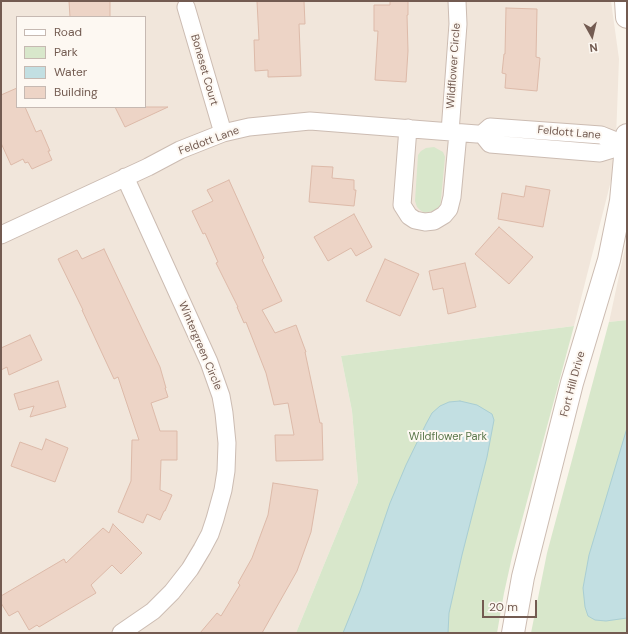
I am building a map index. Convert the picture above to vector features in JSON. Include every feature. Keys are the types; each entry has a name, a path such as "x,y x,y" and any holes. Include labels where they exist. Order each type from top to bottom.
{"street":[{"name":"Wildflower Circle","path":"408,128 402,205 409,216 415,220 425,222 434,221 444,215 449,209 452,197 458,24 457,1"},
{"path":"626,1 627,17"},
{"name":"Boneset Court","path":"186,7 223,133"},
{"name":"Feldott Lane","path":"1,235 180,150 223,133 257,126 310,121 482,134 490,126 601,135 627,140"},
{"name":"Fort Hill Drive","path":"513,633 523,577 572,383 609,260 621,201 627,140"},
{"name":"Wintergreen Circle","path":"121,633 153,611 172,592 190,569 210,534 223,490 226,471 227,443 221,396 210,362 125,177"}],"shaded area":[{"path":"1,1 611,1 619,59 615,165 574,326 341,356 352,411 358,482 296,633 1,633"},
{"path":"627,239 627,320 609,322"}],"green space":[{"path":"434,147 443,152 445,157 441,199 440,206 436,210 425,213 417,207 415,201 418,155 426,148"},
{"path":"627,320 627,633 531,633 547,553 609,322"},
{"name":"Wildflower Park","path":"574,326 512,557 497,633 296,633 358,482 352,411 341,356"}],"water":[{"path":"460,401 477,405 492,414 494,420 487,457 449,613 448,633 343,633 360,591 390,503 426,424 432,413 440,406 449,402"},
{"path":"627,428 627,618 606,621 595,620 588,616 585,607 583,588 589,555"}],"building":[{"path":"69,1 110,1 110,16 70,16"},
{"path":"257,1 304,1 305,24 299,24 301,76 268,77 268,70 255,71 254,40 259,40"},
{"path":"390,1 408,1 408,51 406,82 375,80 378,31 374,31 374,5 390,5"},
{"path":"506,8 537,9 536,57 540,58 537,91 505,88 506,74 502,73 505,54"},
{"path":"16,88 16,108 25,108 36,132 41,130 50,151 48,151 52,160 32,169 28,162 25,163 23,159 11,165 1,143 1,95"},
{"path":"168,107 125,127 116,108"},
{"path":"312,166 333,167 332,178 354,180 354,190 356,190 354,206 309,202"},
{"path":"229,180 264,258 262,260 282,301 262,310 275,333 296,325 306,352 320,423 322,423 323,460 276,461 275,435 294,435 288,403 274,405 266,373 246,322 244,323 238,307 216,263 218,262 205,233 203,234 192,211 213,201 207,190"},
{"path":"526,186 550,190 543,227 498,219 502,193 524,197"},
{"path":"354,214 372,247 356,256 351,248 328,261 314,237"},
{"path":"499,227 533,257 509,284 475,254"},
{"path":"104,249 160,367 168,397 151,403 160,431 177,431 177,460 161,460 160,490 172,495 160,520 147,514 143,523 118,512 131,481 132,440 139,440 118,377 114,379 58,259 77,250 82,259"},
{"path":"385,259 419,274 400,316 366,301"},
{"path":"465,263 476,307 448,314 443,288 433,290 429,271"},
{"path":"30,335 42,360 9,375 7,367 1,370 1,348"},
{"path":"58,381 66,407 30,417 34,406 19,410 14,394"},
{"path":"46,439 68,448 55,482 11,466 20,442 42,450"},
{"path":"273,483 318,490 311,532 297,571 262,633 200,633 217,613 221,616 240,585 238,583 252,558 268,515"},
{"path":"113,524 142,553 121,574 112,565 91,585 96,593 39,627 37,625 29,630 18,611 9,616 1,603 1,596 64,559 66,563 103,528 109,533"}]}
